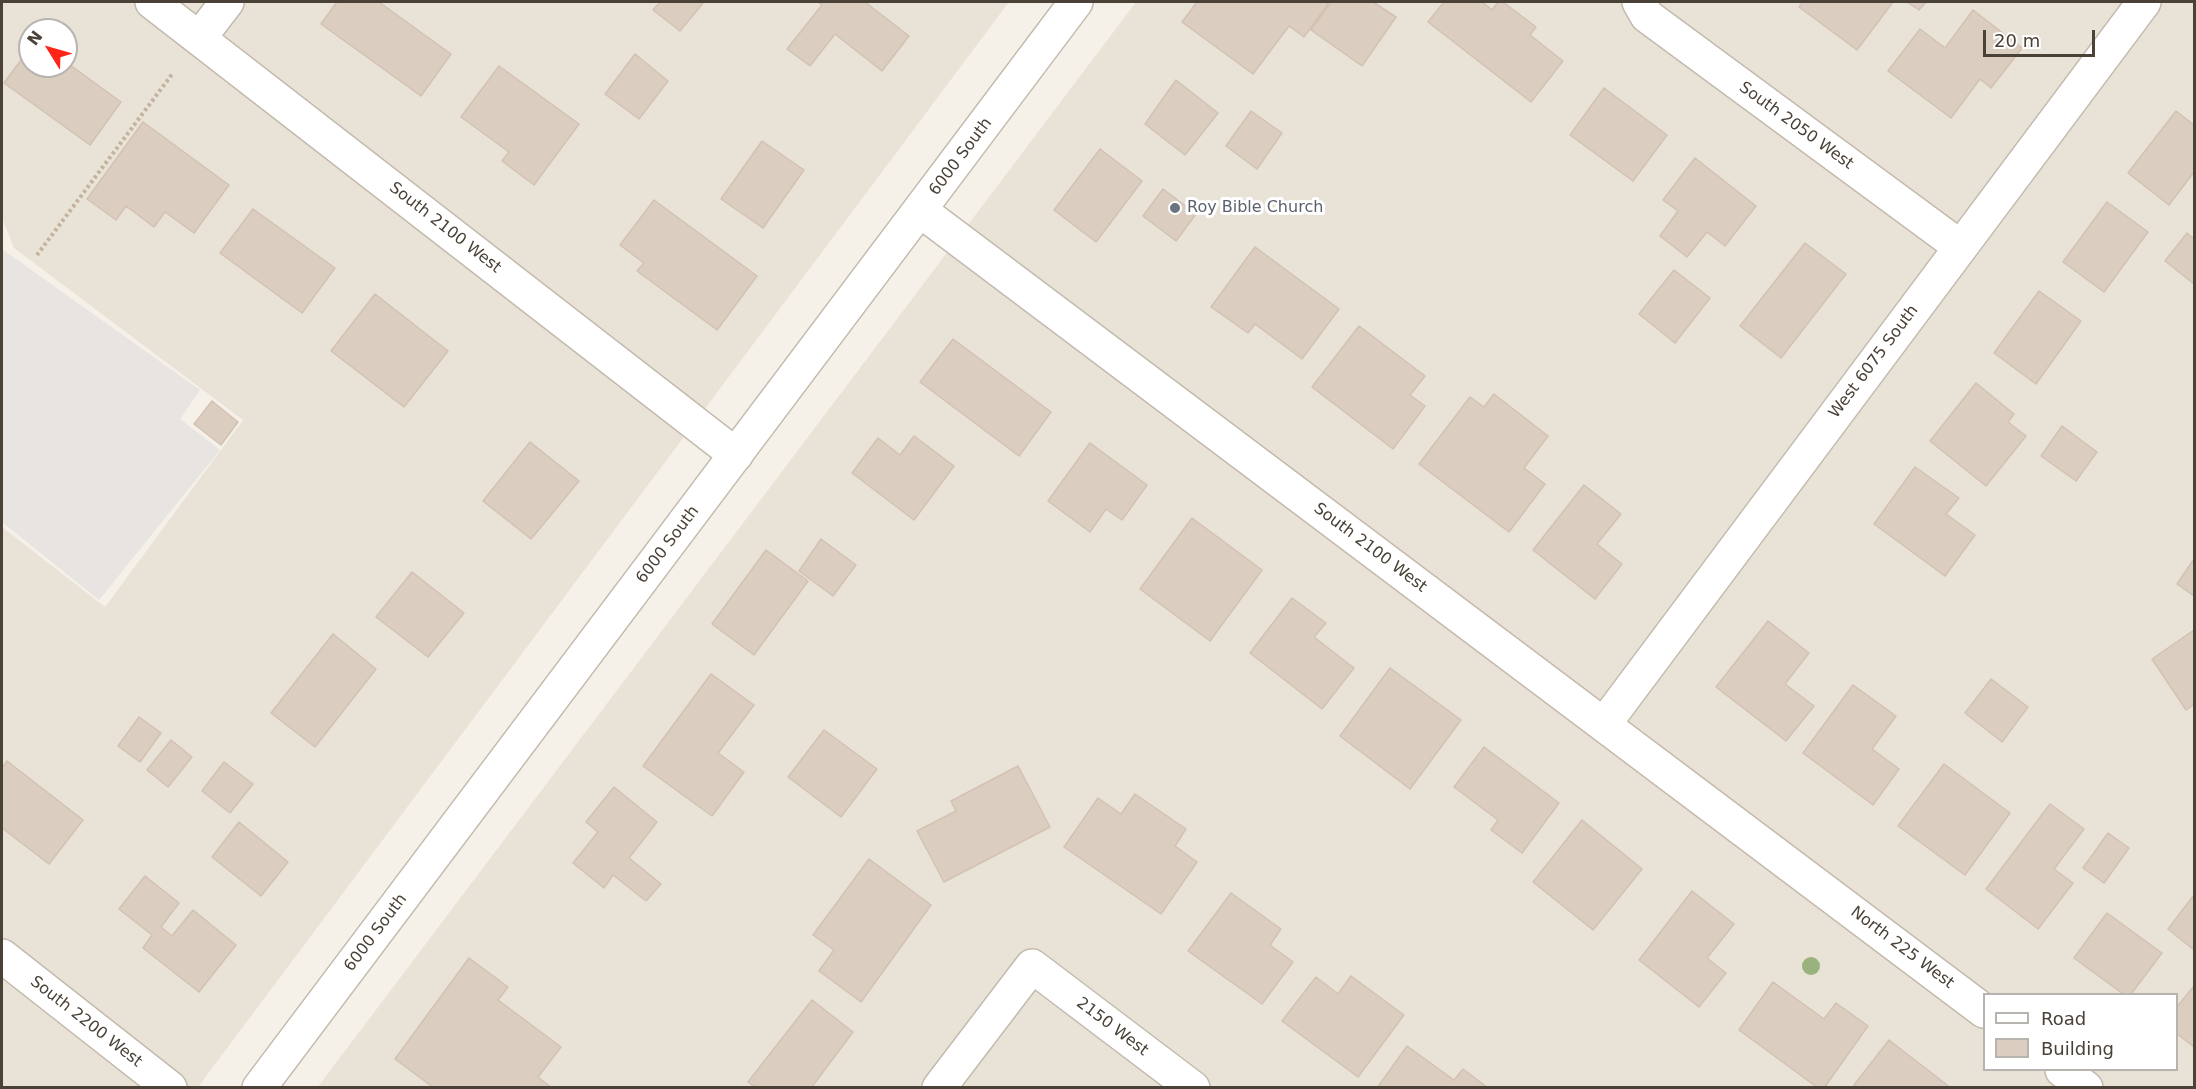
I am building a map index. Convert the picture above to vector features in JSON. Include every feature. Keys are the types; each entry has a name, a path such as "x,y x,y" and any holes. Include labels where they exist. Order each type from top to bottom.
{"street":[{"name":"South 2100 West","path":"152,2 736,455"},
{"path":"200,37 227,2"},
{"name":"6000 South","path":"259,1088 1076,2"},
{"name":"South 2050 West","path":"1639,2 1647,16 1959,246"},
{"name":"West 6075 South","path":"1605,723 1959,246 2144,2"},
{"name":"South 2100 West","path":"921,211 1819,886"},
{"name":"North 225 West","path":"1819,886 1983,1010"},
{"name":"South 2200 West","path":"2,956 170,1088"},
{"name":"2150 West","path":"939,1088 1032,966 1193,1088"},
{"path":"2063,1071 2086,1088"}],"path":[{"path":"37,255 173,73"}],"shaded area":[{"path":"2,2 1009,2 198,1087 2,1087 2,527 105,607 243,420 14,248 2,218"},
{"path":"1136,2 2194,2 2194,1087 317,1088"},
{"path":"2,249 200,390 180,419 220,450 99,600 2,522"}],"building":[{"path":"337,2 379,2 451,54 421,96 321,24"},
{"path":"660,2 703,3 680,31 653,10"},
{"path":"818,2 865,2 909,36 882,71 835,34 810,66 787,49 822,5"},
{"path":"1197,2 1324,2 1328,4 1304,37 1289,26 1253,74 1182,22"},
{"path":"1331,2 1373,2 1396,17 1362,66 1311,30"},
{"path":"1444,2 1482,2 1492,10 1498,2 1503,2 1536,27 1530,35 1563,61 1531,102 1428,22"},
{"path":"1803,2 1893,2 1857,50 1799,7"},
{"path":"1907,2 1926,2 1919,10"},
{"path":"1973,10 2022,48 1991,88 1980,79 1951,118 1888,71 1920,29 1945,48"},
{"path":"635,54 668,81 639,119 605,94"},
{"path":"18,64 18,78 78,78 78,71 121,102 90,145 4,83"},
{"path":"499,66 579,124 534,185 502,161 509,152 461,117"},
{"path":"1176,80 1218,113 1185,155 1145,124"},
{"path":"1604,88 1667,135 1633,181 1570,135"},
{"path":"1251,111 1282,133 1257,169 1226,146"},
{"path":"2176,111 2194,125 2194,172 2169,205 2128,173"},
{"path":"143,122 229,185 194,233 165,212 154,227 126,206 116,220 87,199"},
{"path":"762,141 804,170 763,228 721,199"},
{"path":"1100,149 1142,181 1096,242 1054,210"},
{"path":"1695,158 1756,206 1725,246 1707,232 1687,257 1660,236 1678,211 1663,200"},
{"path":"1163,189 1196,214 1176,241 1143,216"},
{"path":"654,200 757,276 717,330 637,271 644,263 620,245"},
{"path":"2107,202 2148,232 2104,292 2063,262"},
{"path":"253,209 335,268 302,313 220,253"},
{"path":"2187,233 2194,239 2194,284 2165,261"},
{"path":"1805,243 1846,274 1781,358 1740,326"},
{"path":"1255,247 1339,309 1302,359 1255,324 1248,333 1211,307"},
{"path":"1674,270 1710,298 1675,343 1639,314"},
{"path":"2039,291 2081,321 2036,384 1994,353"},
{"path":"375,294 448,351 404,407 331,351"},
{"path":"1359,326 1425,376 1410,395 1425,406 1393,449 1312,387"},
{"path":"953,339 1051,412 1019,456 920,382"},
{"path":"1976,383 2014,414 2008,422 2026,436 1986,486 1930,441"},
{"path":"1494,394 1548,436 1524,468 1545,484 1509,532 1419,464 1470,397 1484,407"},
{"path":"212,401 238,422 221,445 194,424"},
{"path":"2062,426 2097,452 2076,481 2041,456"},
{"path":"914,436 954,466 914,520 852,473 878,438 900,455"},
{"path":"530,442 579,481 531,539 483,501"},
{"path":"1090,443 1147,485 1122,520 1106,509 1090,532 1048,501"},
{"path":"1915,467 1959,498 1946,514 1975,535 1945,576 1874,524"},
{"path":"1584,485 1621,514 1597,544 1622,564 1595,599 1533,550"},
{"path":"1192,518 1262,570 1210,641 1140,589"},
{"path":"821,539 856,565 833,596 799,571"},
{"path":"766,550 808,581 754,655 712,624"},
{"path":"2194,559 2194,596 2177,584"},
{"path":"412,572 464,613 428,657 376,617"},
{"path":"1292,598 1326,623 1314,637 1354,668 1322,709 1250,653"},
{"path":"1768,621 1809,653 1785,684 1814,706 1786,741 1716,687"},
{"path":"2194,630 2194,704 2186,710 2152,659"},
{"path":"333,634 376,669 315,747 271,713"},
{"path":"1390,668 1461,720 1410,789 1340,736"},
{"path":"711,674 754,705 718,753 744,772 712,816 643,766"},
{"path":"1991,679 2028,707 2002,742 1965,713"},
{"path":"1853,685 1896,716 1872,749 1899,769 1873,805 1803,753"},
{"path":"139,717 161,733 140,762 118,746"},
{"path":"824,730 877,769 841,817 788,777"},
{"path":"171,740 192,757 168,787 147,770"},
{"path":"1484,747 1559,803 1522,853 1491,830 1498,820 1454,787"},
{"path":"7,761 83,820 49,864 2,828 2,768"},
{"path":"224,762 253,784 230,813 202,791"},
{"path":"1944,764 2010,813 1965,875 1898,826"},
{"path":"1018,766 1050,827 944,882 917,831 956,811 951,801"},
{"path":"614,787 657,822 629,858 661,884 646,901 613,875 604,888 573,863 598,832 586,822"},
{"path":"1135,794 1186,829 1175,846 1197,862 1161,914 1064,847 1098,798 1121,814"},
{"path":"2050,804 2084,829 2054,869 2073,883 2038,929 1986,889"},
{"path":"1582,820 1642,869 1593,930 1533,882"},
{"path":"239,822 288,862 261,896 212,857"},
{"path":"2108,833 2129,848 2104,883 2083,868"},
{"path":"869,859 931,905 861,1002 819,971 834,950 813,935"},
{"path":"145,876 179,903 161,927 172,936 193,910 236,945 199,992 143,948 152,935 119,909"},
{"path":"1692,891 1734,924 1707,958 1726,973 1699,1007 1639,960"},
{"path":"1231,893 1281,929 1270,945 1293,962 1262,1004 1188,951"},
{"path":"2194,895 2194,950 2168,929"},
{"path":"2107,913 2162,953 2132,993 2122,993 2074,958"},
{"path":"469,958 508,987 498,1000 561,1047 538,1077 552,1088 434,1088 395,1059"},
{"path":"1351,976 1404,1015 1358,1077 1282,1021 1316,977 1338,994"},
{"path":"1773,982 1824,1019 1836,1003 1868,1026 1824,1088 1818,1088 1739,1030"},
{"path":"2194,986 2194,1047 2178,1035 2178,1006"},
{"path":"812,1000 853,1032 811,1088 756,1088 748,1082"},
{"path":"1889,1040 1951,1088 1857,1088 1854,1085"},
{"path":"1407,1046 1454,1080 1463,1069 1488,1088 1377,1088"}],"place":[{"name":"Roy Bible Church","path":"1175,208"}]}
